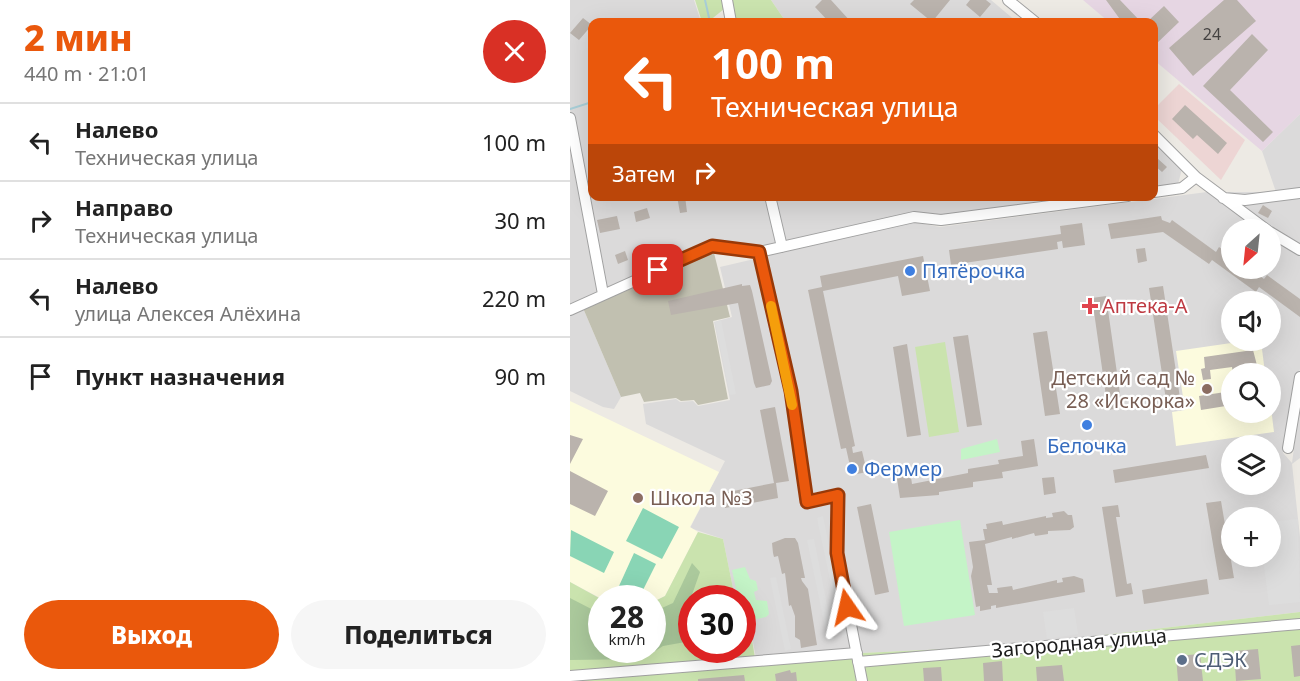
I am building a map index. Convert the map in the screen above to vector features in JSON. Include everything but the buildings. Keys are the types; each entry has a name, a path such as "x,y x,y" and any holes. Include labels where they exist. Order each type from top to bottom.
{"street":[{"path":"727,0 730,18"},
{"path":"1008,0 1030,18"},
{"path":"570,118 603,294"},
{"path":"1158,139 1196,177 1252,219"},
{"path":"1158,191 1182,188 1196,177"},
{"path":"1223,198 1245,200 1300,193"},
{"path":"771,201 782,247"},
{"path":"570,310 712,246 759,252 914,217 941,220 1089,201"},
{"path":"1281,238 1300,250"},
{"path":"759,252 791,391 807,502 838,495 837,553 862,681"},
{"path":"1288,448 1300,377"},
{"name":"Загородная улица","path":"570,676 1300,624"}],"shaded area":[{"path":"570,0 694,0 700,18 588,18 588,201 766,201 777,245 761,248 714,242 605,289 570,110"},
{"path":"771,0 991,0 1012,18 783,18"},
{"path":"1083,0 1300,0 1300,114 1262,151 1158,63 1158,18 1104,18"},
{"path":"1179,84 1245,140 1221,180 1158,120 1158,105"},
{"path":"1300,114 1300,369 1289,410 1283,453 1292,463 1300,404 1300,458 1292,464 1300,537 1300,612 1010,646 756,658 756,585 732,585 723,539 690,528 725,461 646,424 643,404 676,399 680,402 693,401 698,406 730,400 714,322 732,317 720,267 913,222 940,227 1138,201 1158,201 1158,198 1207,192 1276,192 1262,151"},
{"path":"570,125 601,291 570,306"},
{"path":"1158,148 1182,169 1178,184 1158,186"},
{"path":"776,201 1060,201 786,241"},
{"path":"714,253 730,317 713,321 728,399 698,405 694,400 681,401 676,398 644,402 640,393 621,397 583,308 694,258"},
{"path":"583,308 621,397 614,409 603,407 570,391 570,314"},
{"path":"721,320 736,394 730,395 715,322"},
{"name":"Детский сад № 28 «Искорка»","path":"1221,344 1221,351 1262,351 1264,363 1221,363 1221,423 1273,423 1274,432 1253,435 1221,435 1221,440 1176,446 1172,412 1185,410 1176,351"},
{"name":"Школа №3","path":"570,401 719,472 690,527 698,532 666,594 666,585 588,585 588,592 570,582"},
{"path":"823,516 847,636 842,637 817,518"},
{"path":"1298,519 1300,602 1269,605 1264,567 1281,567 1281,521"},
{"path":"814,539 834,640 828,641 807,540"},
{"path":"776,577 791,649 785,651 770,578"},
{"path":"1074,608 1078,634 1047,639 1043,612"}],"green space":[{"path":"695,0 722,0 724,9 713,18 701,18"},
{"path":"732,0 771,0 783,18 735,18"},
{"path":"945,342 959,432 929,437 915,347"},
{"path":"997,439 1000,452 961,460 961,449"},
{"path":"643,508 679,527 662,559 626,541"},
{"path":"960,520 975,615 904,626 889,532"},
{"path":"571,530 614,552 604,573 570,556"},
{"path":"698,532 723,539 732,585 678,585 678,663 756,663 756,658 1010,646 1300,612 1300,681 570,681 570,582 588,592 588,663 666,663 666,594"},
{"path":"634,553 656,564 646,585 619,585"},
{"path":"692,563 700,572 695,585 682,585"},
{"path":"745,567 750,579 756,581 758,590 756,591 756,585 735,585 732,570"},
{"path":"678,592 678,643 666,645 666,606 673,603"},
{"path":"570,598 588,607 588,660 570,660"},
{"path":"756,600 767,601 769,614 756,619"}],"waterway":[{"path":"705,0 709,18"},
{"path":"570,109 588,103"}],"slow traffic":[{"path":"771,306 791,391 792,405"}],"place":[{"name":"Пятёрочка","path":"910,271"},
{"name":"Аптека-А","path":"1090,306"},
{"name":"Детский сад № 28 «Искорка»","path":"1207,389"},
{"name":"Белочка","path":"1087,425"},
{"name":"Фермер","path":"852,469"},
{"name":"Школа №3","path":"638,498"},
{"name":"СДЭК","path":"1182,660"}],"route":[{"path":"658,270 712,246 759,252 791,391 807,502 838,495 840,507 837,553 847,607"}]}
